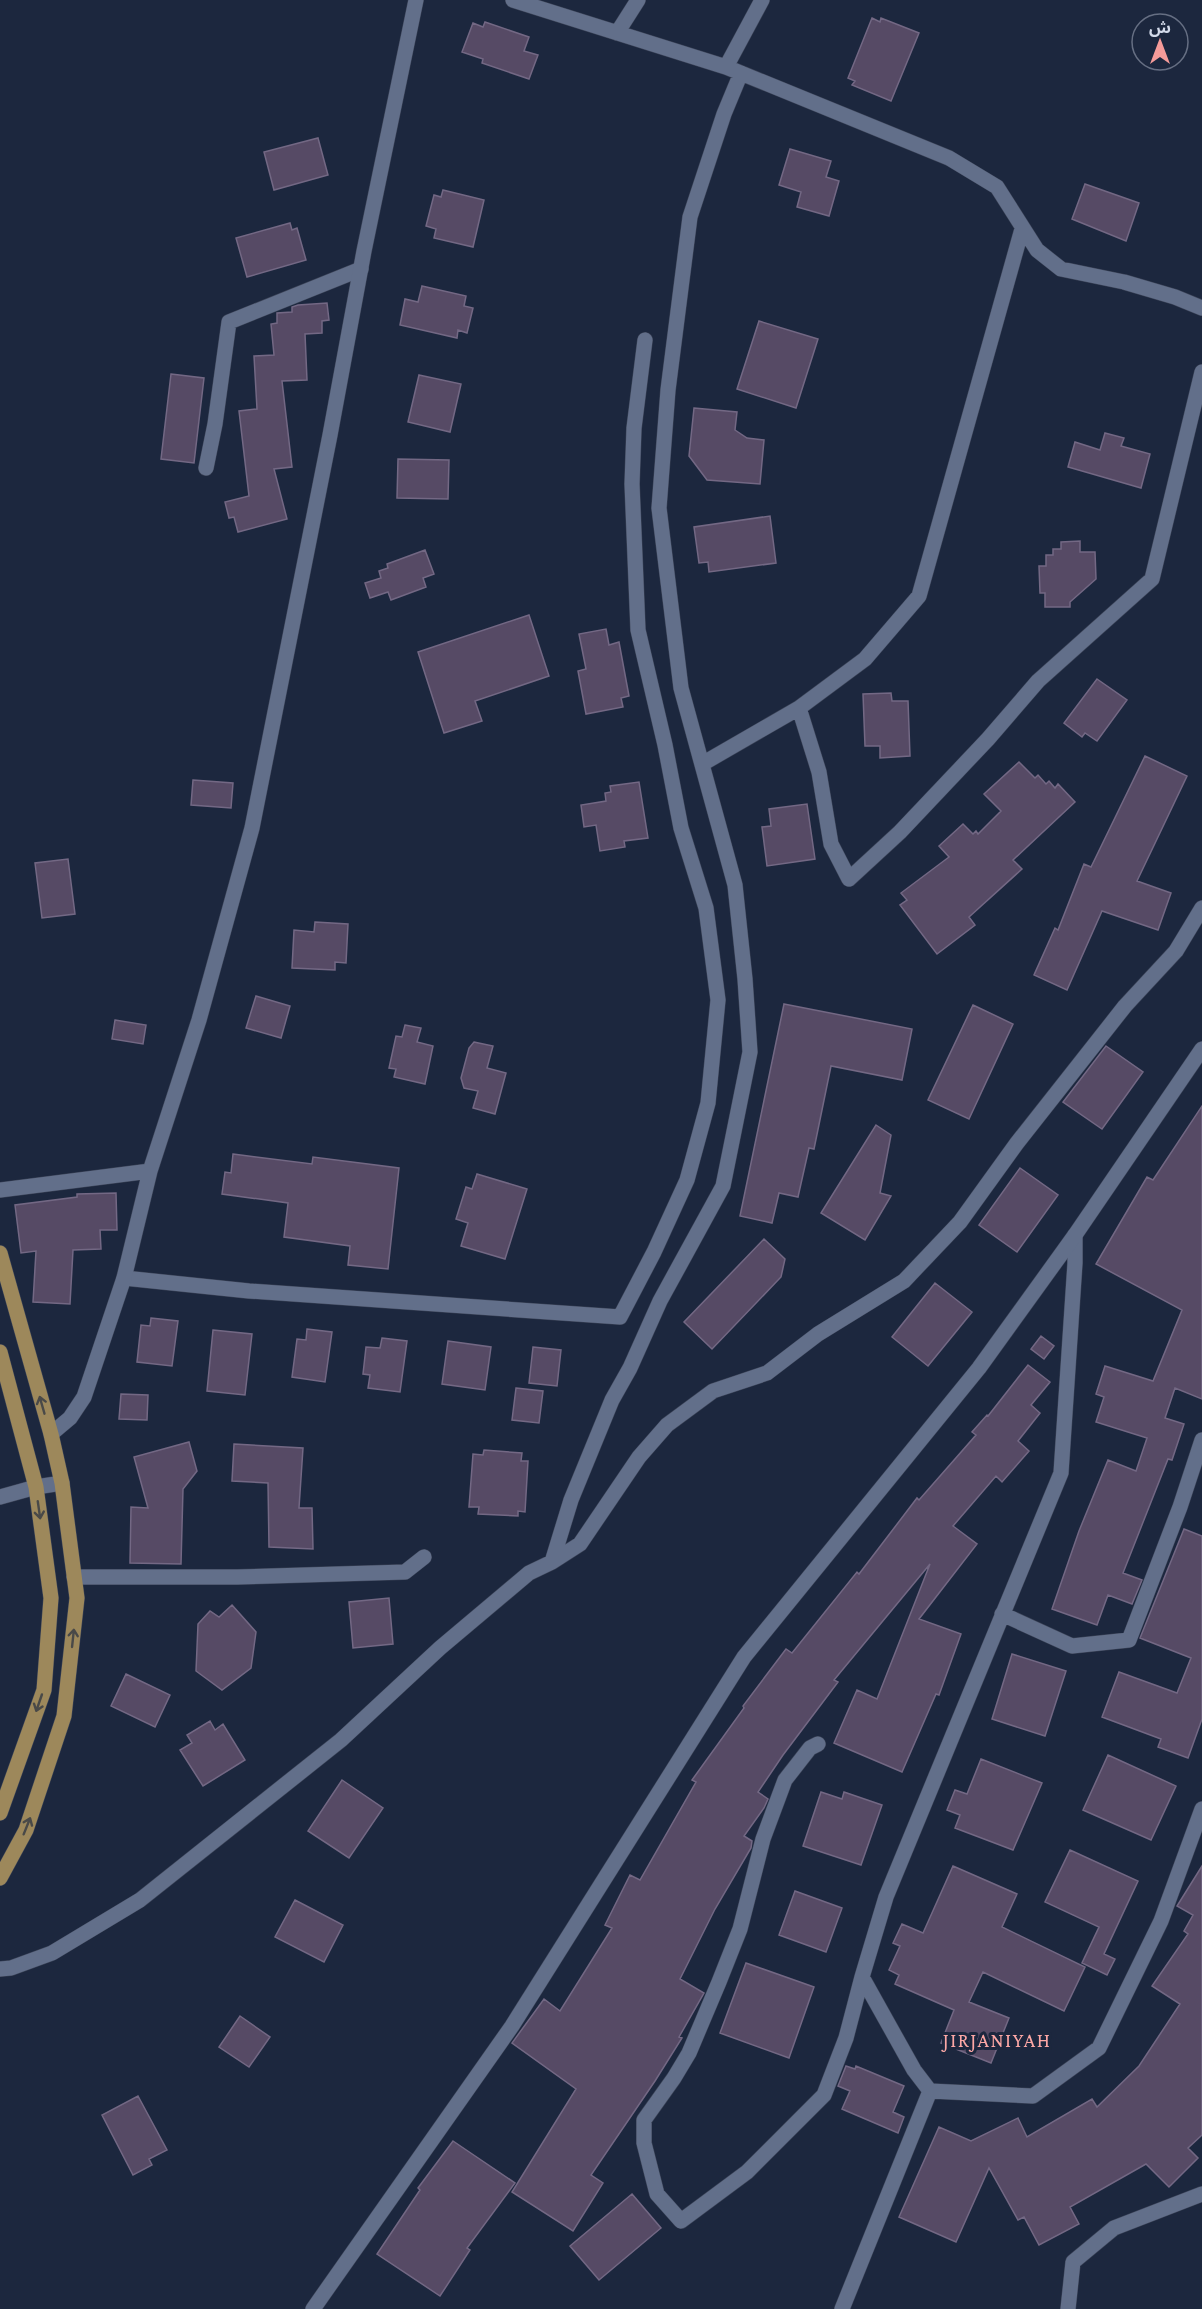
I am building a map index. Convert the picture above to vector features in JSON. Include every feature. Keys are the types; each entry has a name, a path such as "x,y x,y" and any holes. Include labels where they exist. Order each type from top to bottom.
{"main road":[{"path":"0,1253 51,1434 62,1484 77,1598 64,1716 26,1830 0,1878"},
{"path":"0,1352 36,1488 51,1599 44,1690 0,1813"}],"street":[{"path":"51,1434 70,1418 84,1397 124,1278 150,1171 198,1020 252,828 361,268 416,0"},
{"path":"513,0 726,67 949,158 997,187 1037,250 1061,269 1124,282 1202,308"},
{"path":"617,33 638,0"},
{"path":"726,67 762,0"},
{"path":"552,1562 571,1500 612,1400 630,1368 660,1301 723,1186 750,1052 735,885 681,688 659,508 668,390 690,218 724,114 741,73"},
{"path":"702,764 800,708 865,659 919,596 1022,229"},
{"path":"206,468 215,424 229,322 361,268"},
{"path":"124,1278 249,1291 620,1317 654,1252 687,1180 708,1103 718,999 706,908 681,828 665,745 638,630 632,484 634,428 645,340"},
{"path":"800,708 819,772 831,843 849,879 900,832 988,739 1038,681 1152,579 1202,372"},
{"path":"0,1969 11,1968 52,1953 140,1900 341,1740 440,1648 529,1573 552,1562 580,1544 639,1457 667,1425 713,1391 767,1373 818,1334 904,1281 960,1221 1017,1143 1125,1006 1176,951 1202,908"},
{"path":"313,2309 512,2026 744,1657 979,1368 1075,1235 1202,1049"},
{"path":"0,1190 150,1171"},
{"path":"818,1744 810,1748 784,1780 763,1839 740,1929 719,1982 689,2053 675,2078 644,2120 644,2143 657,2194 681,2221 747,2172 824,2095 846,2038 886,1897 1060,1473 1075,1235"},
{"path":"1002,1614 1072,1646 1129,1640 1180,1508 1202,1440"},
{"path":"0,1497 62,1484"},
{"path":"74,1577 237,1577 405,1572 424,1557"},
{"path":"862,1977 914,2070 930,2091 1033,2096 1099,2048 1161,1921 1202,1809"},
{"path":"842,2309 930,2091"},
{"path":"1068,2309 1073,2262 1114,2228 1202,2194"}],"building":[{"path":"872,18 880,22 881,18 919,33 891,101 852,85 855,81 848,78"},
{"path":"485,22 529,37 524,51 538,55 529,79 482,63 483,59 462,52 473,23 483,27"},
{"path":"318,138 328,175 274,190 264,152"},
{"path":"790,149 831,161 826,177 839,181 829,216 797,207 801,192 779,185"},
{"path":"1085,184 1139,203 1126,241 1072,219"},
{"path":"443,190 484,200 473,247 434,238 436,229 426,226 434,195 441,197"},
{"path":"290,223 292,230 297,228 306,260 247,277 236,238"},
{"path":"422,286 466,296 464,306 473,308 467,333 458,330 457,338 400,325 405,299 418,302"},
{"path":"327,303 329,320 322,321 322,333 305,334 307,380 282,381 292,467 274,469 287,519 238,532 234,517 229,518 225,502 249,496 239,411 257,409 254,356 274,355 271,324 277,323 277,313 292,312 292,307 298,305"},
{"path":"759,321 818,339 796,408 737,389"},
{"path":"171,374 204,378 194,463 161,459"},
{"path":"419,375 461,384 450,432 408,422"},
{"path":"694,408 737,412 735,430 747,438 764,440 760,484 707,480 689,456"},
{"path":"1105,433 1124,438 1121,446 1150,454 1141,488 1068,467 1075,442 1100,450"},
{"path":"398,459 449,460 448,499 397,498"},
{"path":"770,516 776,563 709,572 708,562 699,563 694,527"},
{"path":"1080,541 1080,552 1095,552 1096,579 1070,602 1070,607 1045,607 1045,593 1040,593 1039,566 1046,566 1046,555 1053,555 1053,549 1061,549 1061,542"},
{"path":"425,550 434,574 423,578 426,587 391,600 388,592 370,598 365,583 381,578 379,571 388,568 387,564"},
{"path":"529,615 549,676 475,701 482,721 444,733 418,652"},
{"path":"606,629 609,645 619,642 629,696 621,698 623,707 586,714 578,671 586,669 579,634"},
{"path":"1097,679 1127,700 1097,741 1085,733 1082,737 1064,723"},
{"path":"891,693 892,701 908,701 910,756 880,758 880,746 865,746 863,694"},
{"path":"1145,756 1187,776 1137,881 1171,893 1158,930 1102,911 1067,990 1034,975 1055,928 1058,930 1084,864 1091,867"},
{"path":"1019,762 1035,778 1038,775 1046,784 1049,781 1055,788 1058,784 1075,802 1013,860 1022,869 969,917 975,925 937,954 900,905 907,900 901,893 949,857 939,846 963,824 973,834 976,831 978,834 1001,811 984,794"},
{"path":"193,780 233,783 231,808 191,805"},
{"path":"639,782 648,838 624,841 625,847 600,851 596,825 584,827 581,805 606,801 605,793 611,792 610,786"},
{"path":"807,804 815,859 767,866 762,827 771,826 769,809"},
{"path":"68,859 75,914 42,918 35,863"},
{"path":"315,922 348,924 346,963 335,962 335,970 292,968 294,930 314,932"},
{"path":"256,996 290,1006 281,1038 246,1028"},
{"path":"784,1004 912,1029 902,1080 831,1066 814,1149 809,1148 798,1197 779,1193 772,1223 740,1216"},
{"path":"973,1005 1013,1024 969,1119 928,1100"},
{"path":"115,1020 146,1025 143,1044 112,1039"},
{"path":"405,1025 421,1028 417,1042 433,1046 425,1084 394,1077 396,1069 389,1068 396,1036 402,1037"},
{"path":"474,1042 493,1046 487,1068 506,1073 495,1114 473,1108 478,1091 464,1088 461,1078 469,1048"},
{"path":"1106,1046 1143,1072 1102,1129 1063,1102"},
{"path":"1202,1106 1202,1399 1175,1388 1165,1418 1184,1424 1172,1460 1168,1459 1123,1573 1142,1580 1132,1604 1108,1595 1097,1625 1052,1609 1079,1531 1108,1460 1136,1471 1147,1438 1096,1422 1104,1397 1096,1394 1105,1366 1153,1381 1182,1310 1096,1264 1147,1177 1153,1180"},
{"path":"876,1125 891,1135 880,1193 891,1196 865,1240 821,1213"},
{"path":"233,1154 312,1164 313,1157 399,1168 388,1269 348,1265 350,1246 284,1237 288,1203 222,1194 225,1172 231,1173"},
{"path":"1020,1168 1058,1195 1017,1252 979,1225"},
{"path":"477,1174 527,1189 505,1259 461,1246 468,1223 456,1219 466,1187 472,1189"},
{"path":"116,1193 117,1230 100,1230 101,1249 73,1250 70,1304 33,1302 36,1251 21,1253 15,1205 77,1197 77,1194"},
{"path":"764,1239 785,1259 781,1277 712,1349 684,1322"},
{"path":"935,1283 972,1312 928,1366 892,1337"},
{"path":"151,1318 178,1321 172,1366 137,1362 141,1325 150,1326"},
{"path":"307,1329 332,1332 325,1382 292,1377 297,1339 306,1340"},
{"path":"213,1330 252,1334 245,1395 207,1391"},
{"path":"1041,1336 1054,1346 1044,1359 1031,1349"},
{"path":"382,1338 407,1341 400,1392 368,1388 370,1375 363,1374 366,1347 380,1348"},
{"path":"448,1341 491,1347 485,1390 442,1384"},
{"path":"533,1347 561,1350 557,1386 529,1383"},
{"path":"1028,1365 1050,1382 1031,1405 1040,1413 1018,1441 1029,1451 1002,1482 996,1476 953,1526 977,1544 919,1619 961,1634 939,1695 936,1694 902,1772 834,1743 857,1690 877,1699 930,1564 834,1680 838,1682 758,1792 768,1799 744,1836 752,1841 751,1848 715,1909 680,1979 704,1993 679,2037 682,2038 591,2175 603,2183 573,2231 512,2192 576,2089 512,2043 544,1999 560,2011 612,1928 605,1925 630,1875 640,1880 696,1782 692,1780 786,1649 792,1653 857,1572 859,1574 917,1498 919,1500 976,1435 972,1432 988,1416"},
{"path":"516,1388 543,1391 539,1423 512,1420"},
{"path":"121,1394 148,1395 147,1420 119,1419"},
{"path":"189,1442 197,1471 183,1489 181,1564 130,1563 131,1507 148,1508 134,1457"},
{"path":"234,1444 303,1448 299,1508 312,1508 313,1549 269,1547 268,1483 232,1481"},
{"path":"484,1450 522,1453 521,1461 528,1461 525,1512 518,1511 518,1516 478,1514 479,1507 469,1507 473,1454 483,1455"},
{"path":"1184,1529 1202,1536 1202,1719 1188,1758 1158,1747 1161,1739 1102,1717 1119,1672 1177,1693 1191,1658 1140,1638"},
{"path":"389,1598 393,1644 353,1648 349,1602"},
{"path":"232,1605 256,1632 251,1668 222,1690 196,1671 198,1624 210,1611 219,1617"},
{"path":"1012,1654 1066,1671 1045,1736 992,1719"},
{"path":"126,1674 170,1695 155,1727 111,1706"},
{"path":"210,1721 215,1730 223,1724 245,1760 203,1786 180,1750 192,1743 187,1735"},
{"path":"1108,1755 1176,1786 1151,1840 1083,1810"},
{"path":"981,1759 1042,1783 1013,1850 955,1828 960,1815 947,1810 955,1790 967,1794"},
{"path":"342,1780 383,1808 349,1858 308,1831"},
{"path":"821,1792 842,1799 844,1792 882,1805 861,1865 803,1846"},
{"path":"1070,1850 1138,1881 1104,1954 1115,1959 1107,1975 1082,1963 1099,1927 1045,1902"},
{"path":"953,1866 1017,1894 1002,1927 1085,1967 1064,2011 983,1972 969,2002 1009,2018 991,2063 941,2043 954,2010 895,1984 899,1975 889,1970 900,1946 893,1943 902,1924 923,1933"},
{"path":"1202,1866 1202,2135 1188,2148 1198,2158 1169,2187 1146,2164 1070,2207 1079,2224 1039,2245 1024,2217 1018,2220 989,2168 956,2242 899,2217 939,2127 971,2141 1018,2118 1027,2137 1092,2099 1097,2107 1139,2066 1180,2004 1152,1986 1188,1934 1184,1931 1193,1915 1177,1906"},
{"path":"795,1891 842,1908 826,1952 779,1935"},
{"path":"295,1900 343,1925 324,1962 275,1937"},
{"path":"746,1963 814,1987 789,2058 720,2033"},
{"path":"240,2016 270,2037 249,2067 219,2047"},
{"path":"846,2066 855,2069 856,2066 904,2086 893,2112 904,2117 898,2133 842,2109 850,2091 838,2086"},
{"path":"138,2096 167,2150 149,2159 152,2165 133,2175 102,2115"},
{"path":"453,2141 515,2183 467,2248 470,2250 440,2296 377,2254 420,2190 418,2188"},
{"path":"632,2194 661,2228 599,2280 570,2246"}],"district":[{"name":"JIRJANIYAH","path":"997,2040"}]}
